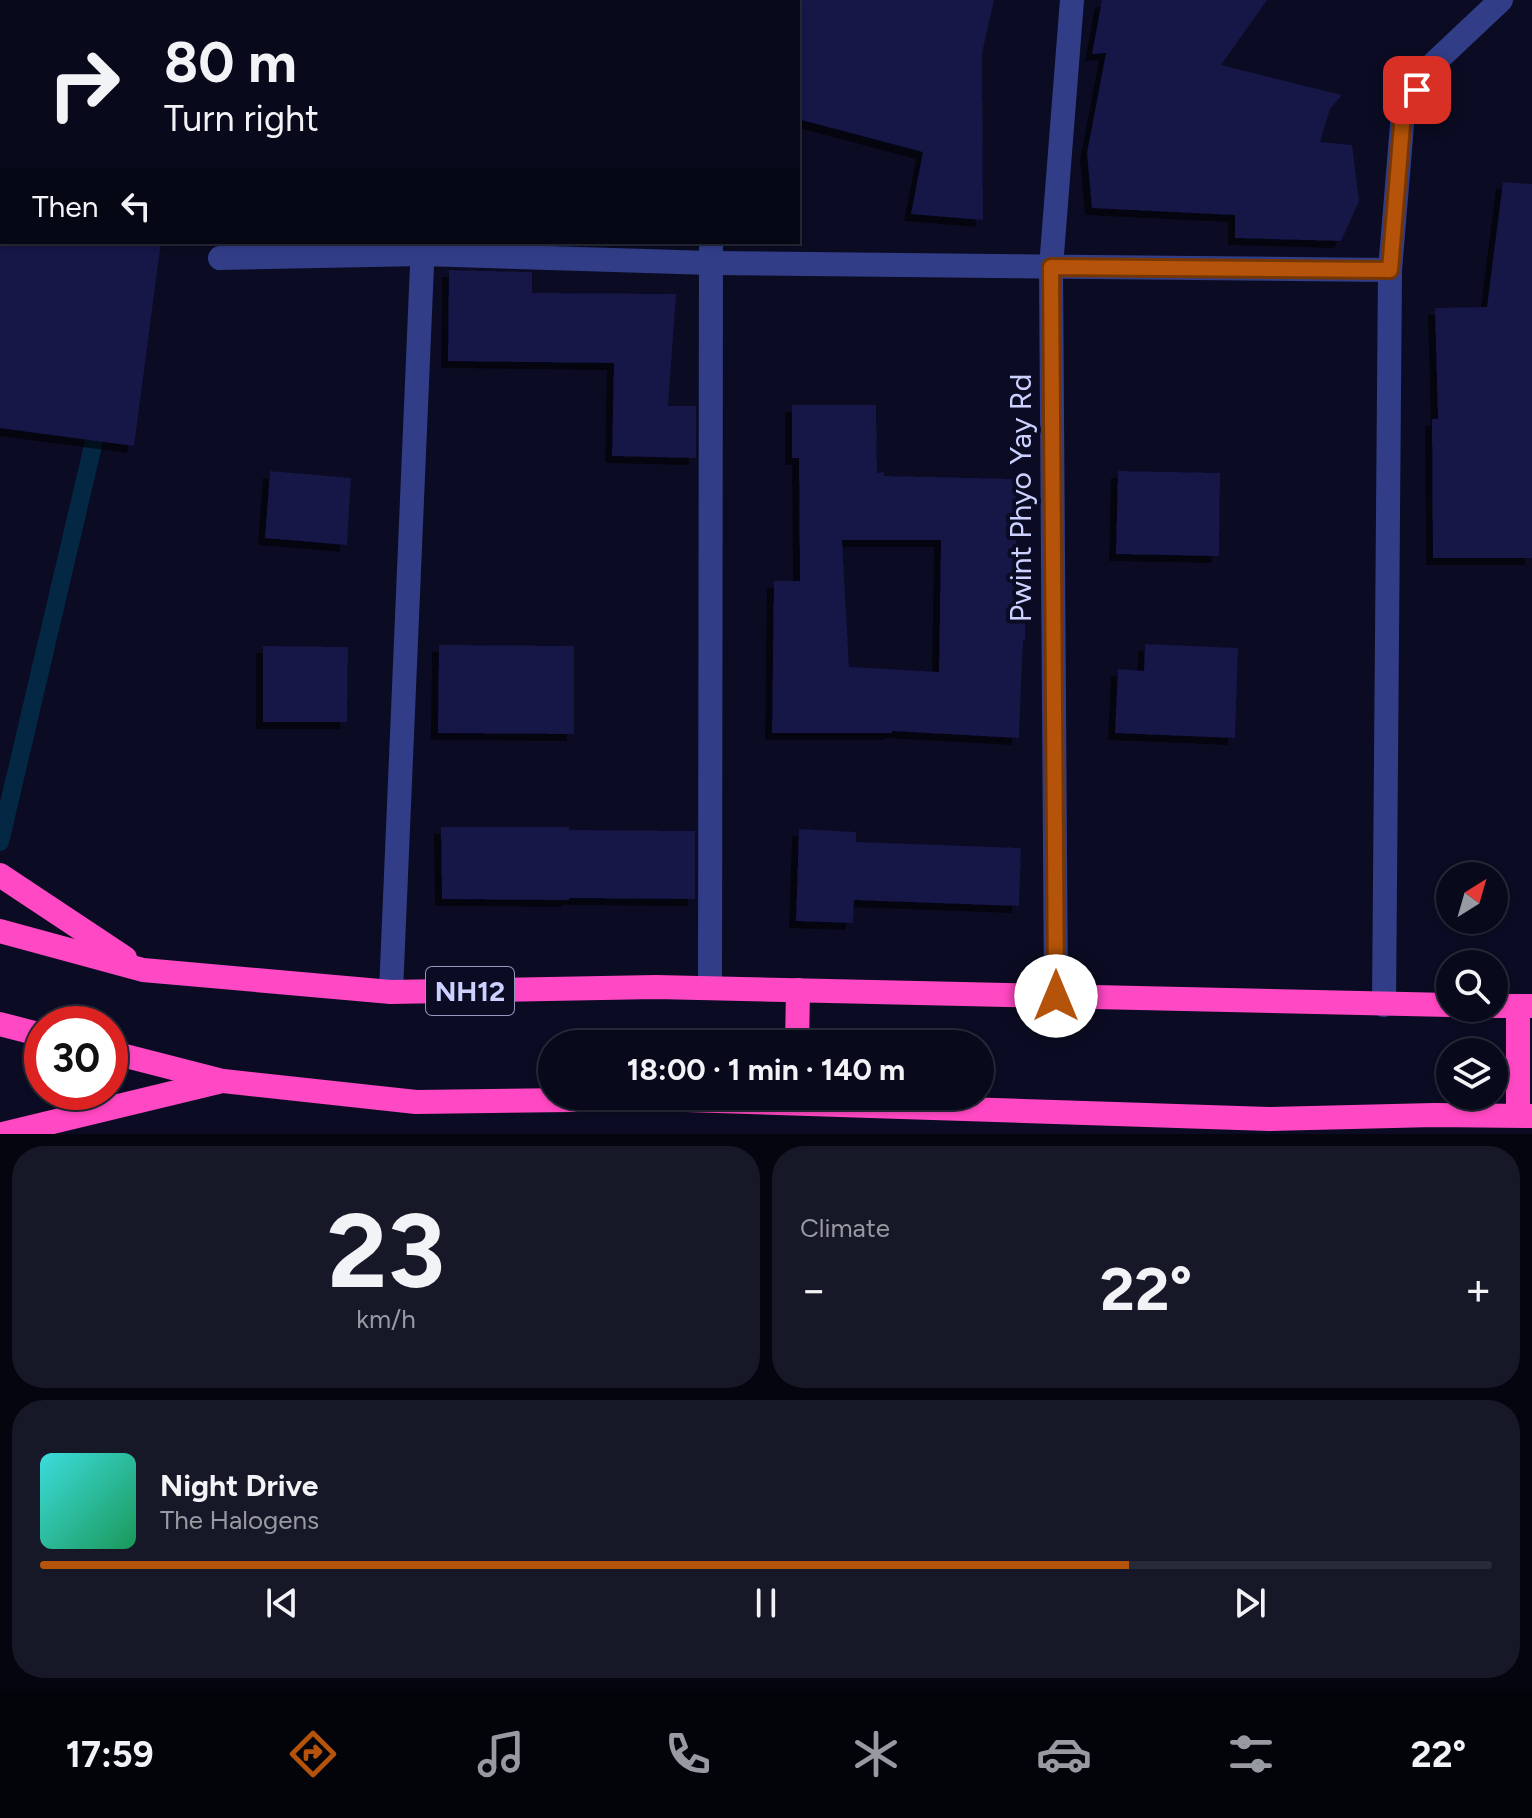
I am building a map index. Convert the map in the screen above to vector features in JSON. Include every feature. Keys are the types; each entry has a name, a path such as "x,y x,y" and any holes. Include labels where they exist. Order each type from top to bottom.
{"highway":[{"path":"0,875 143,970"},
{"name":"NH12","path":"0,931 143,970 391,992 656,987 1436,1005"},
{"path":"797,1030 798,990"},
{"path":"978,1110 1268,1126 1434,1115 1525,1116 1515,1006"},
{"path":"0,1024 24,1030"},
{"path":"128,1057 223,1081 416,1102 538,1100"},
{"path":"3,1134 223,1081"}],"street":[{"name":"Pwint Phyo Yay Rd","path":"1056,996 1051,267 1072,0"},
{"path":"1384,1005 1390,270 1403,113 1431,66 1501,0"},
{"path":"220,258 423,248 711,252 1051,267 1390,270"},
{"path":"391,992 423,248"},
{"path":"710,988 711,252"}],"building":[{"path":"800,0 994,0 982,53 983,220 911,214 923,152 800,120"},
{"path":"1102,0 1267,0 1221,65 1342,95 1330,109 1320,142 1352,145 1359,201 1341,241 1235,238 1235,215 1092,208 1087,153 1106,53 1092,54"},
{"path":"1503,182 1532,184 1532,558 1433,558 1432,419 1438,419 1435,308 1487,307"},
{"path":"0,244 161,244 134,446 0,428"},
{"path":"449,270 532,272 532,293 676,294 668,406 696,406 696,458 612,456 614,363 448,361"},
{"path":"792,405 876,405 877,473 884,472 884,476 1016,479 1016,569 1025,569 1025,640 1019,738 892,731 772,733 774,581 800,581 799,458 792,458","holes":["842,540 941,540 939,672 849,667"]},
{"path":"270,471 351,478 347,545 265,538"},
{"path":"1118,471 1220,473 1219,556 1116,554"},
{"path":"1145,644 1238,648 1235,738 1115,733 1118,669 1144,671"},
{"path":"439,645 574,646 574,734 438,733"},
{"path":"263,646 348,647 347,722 263,722"},
{"path":"441,827 695,831 695,899 442,899"},
{"path":"799,829 856,832 856,842 1021,848 1019,906 854,900 853,923 796,921"}],"waterway":[{"path":"0,842 99,420"}],"route":[{"path":"1056,996 1051,267 1390,270 1403,113 1417,90"}]}
